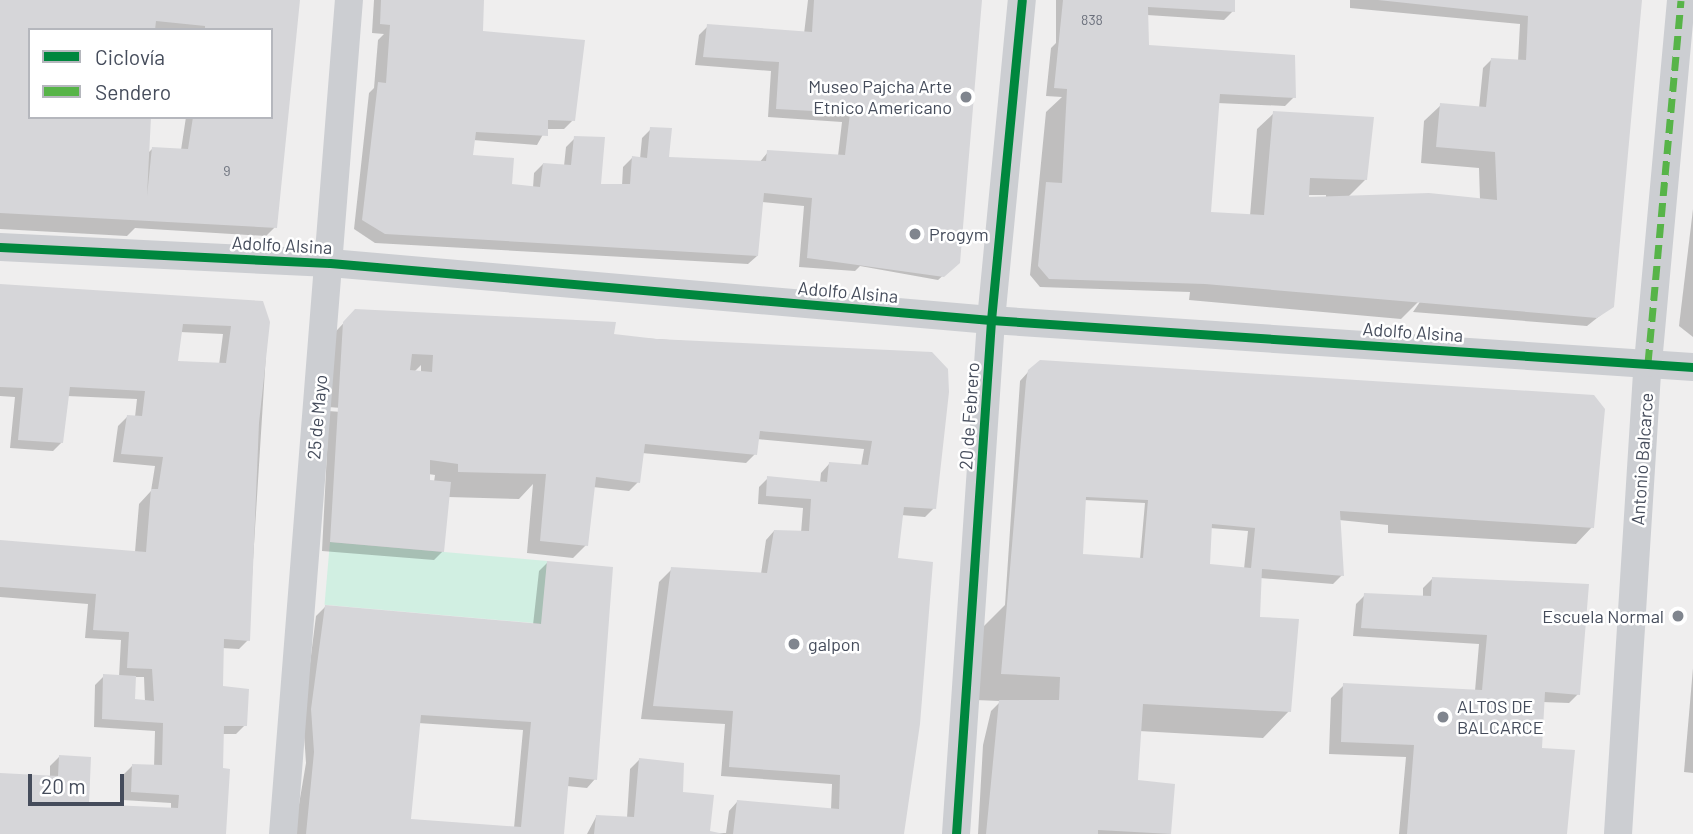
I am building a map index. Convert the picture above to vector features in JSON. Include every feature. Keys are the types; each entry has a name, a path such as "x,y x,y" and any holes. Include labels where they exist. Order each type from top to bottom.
{"street":[{"name":"25 de Mayo","path":"283,834 349,0"},
{"name":"20 de Febrero","path":"956,834 991,320 1022,0"},
{"name":"Antonio Balcarce","path":"1618,834 1648,363 1681,0"},
{"name":"Adolfo Alsina","path":"0,247 330,263 991,320 1693,367"}],"green space":[{"path":"330,542 547,561 542,624 325,605"}],"building":[{"path":"0,0 300,0 277,228 0,213"},
{"path":"381,0 484,0 483,31 585,40 575,121 548,120 548,136 476,132 473,155 514,158 512,184 540,187 543,163 571,165 574,136 605,137 601,184 630,184 632,156 647,158 650,127 672,128 669,157 766,161 767,150 845,155 850,113 776,109 779,62 703,57 707,24 812,32 814,0 982,0 960,263 944,277 807,258 812,198 764,193 758,256 385,234 362,220 378,82 386,83 390,25 380,24"},
{"path":"1063,0 1235,0 1235,12 1148,7 1149,45 1295,55 1296,98 1220,94 1211,212 1264,215 1273,111 1374,117 1367,180 1310,178 1309,197 1429,193 1497,200 1495,152 1436,147 1440,103 1486,107 1491,58 1526,60 1528,16 1378,0 1642,0 1614,307 1597,318 1205,284 1049,279 1038,266 1046,182 1062,183 1067,89 1054,88"},
{"path":"0,284 263,301 270,322 259,423 250,641 224,639 223,686 249,689 247,726 224,726 223,768 230,769 226,834 0,834 0,773 58,776 59,755 91,757 89,804 178,808 179,795 131,792 132,764 162,765 163,723 102,719 103,674 136,676 135,699 154,701 152,669 127,668 129,632 93,630 96,594 0,587 0,540 146,552 151,489 158,489 163,457 121,454 127,415 142,416 145,391 70,387 63,443 18,440 23,388 0,387","holes":["183,324 231,326 226,363 178,361"]},
{"path":"355,309 616,322 614,334 657,339 932,352 948,369 949,392 936,509 904,507 898,558 933,562 920,724 904,834 733,834 737,800 839,809 840,775 729,767 733,711 653,706 671,567 767,573 774,530 809,531 811,499 766,496 767,476 827,482 829,462 868,465 872,441 760,431 757,455 645,444 640,483 596,477 588,546 540,541 546,474 458,472 458,464 430,460 430,480 451,482 444,552 330,542 343,322","holes":["412,354 433,355 432,372 410,370"]},
{"path":"1040,360 1594,395 1605,409 1594,528 1340,511 1344,576 1262,569 1260,617 1299,619 1291,712 1143,704 1138,780 1175,784 1171,834 1098,830 1098,834 986,834 999,700 1059,700 1060,677 1001,674 1028,370","holes":["1086,497 1148,500 1143,558 1083,554","1212,524 1255,528 1251,568 1210,564"]},
{"path":"547,561 613,567 597,780 569,777 564,834 306,834 314,752 311,709 325,605 541,624","holes":["421,715 531,722 521,827 411,819"]},
{"path":"1432,577 1589,584 1580,695 1545,692 1542,748 1575,750 1567,834 1407,834 1414,745 1341,742 1343,683 1482,690 1487,635 1361,628 1364,593 1431,596"},
{"path":"639,758 684,763 683,792 714,795 710,831 724,834 594,834 596,815 634,817"}],"marked path":[{"path":"1648,363 1681,0"}],"cycle path":[{"path":"956,834 991,320 1022,0"},
{"path":"0,247 330,263 991,320 1693,367"}],"place":[{"name":"Museo Pajcha Arte Etnico Americano","path":"966,97"},
{"name":"Progym","path":"915,234"},
{"name":"Escuela Normal","path":"1678,616"},
{"name":"galpon","path":"794,644"},
{"name":"ALTOS DE BALCARCE","path":"1443,717"}]}
